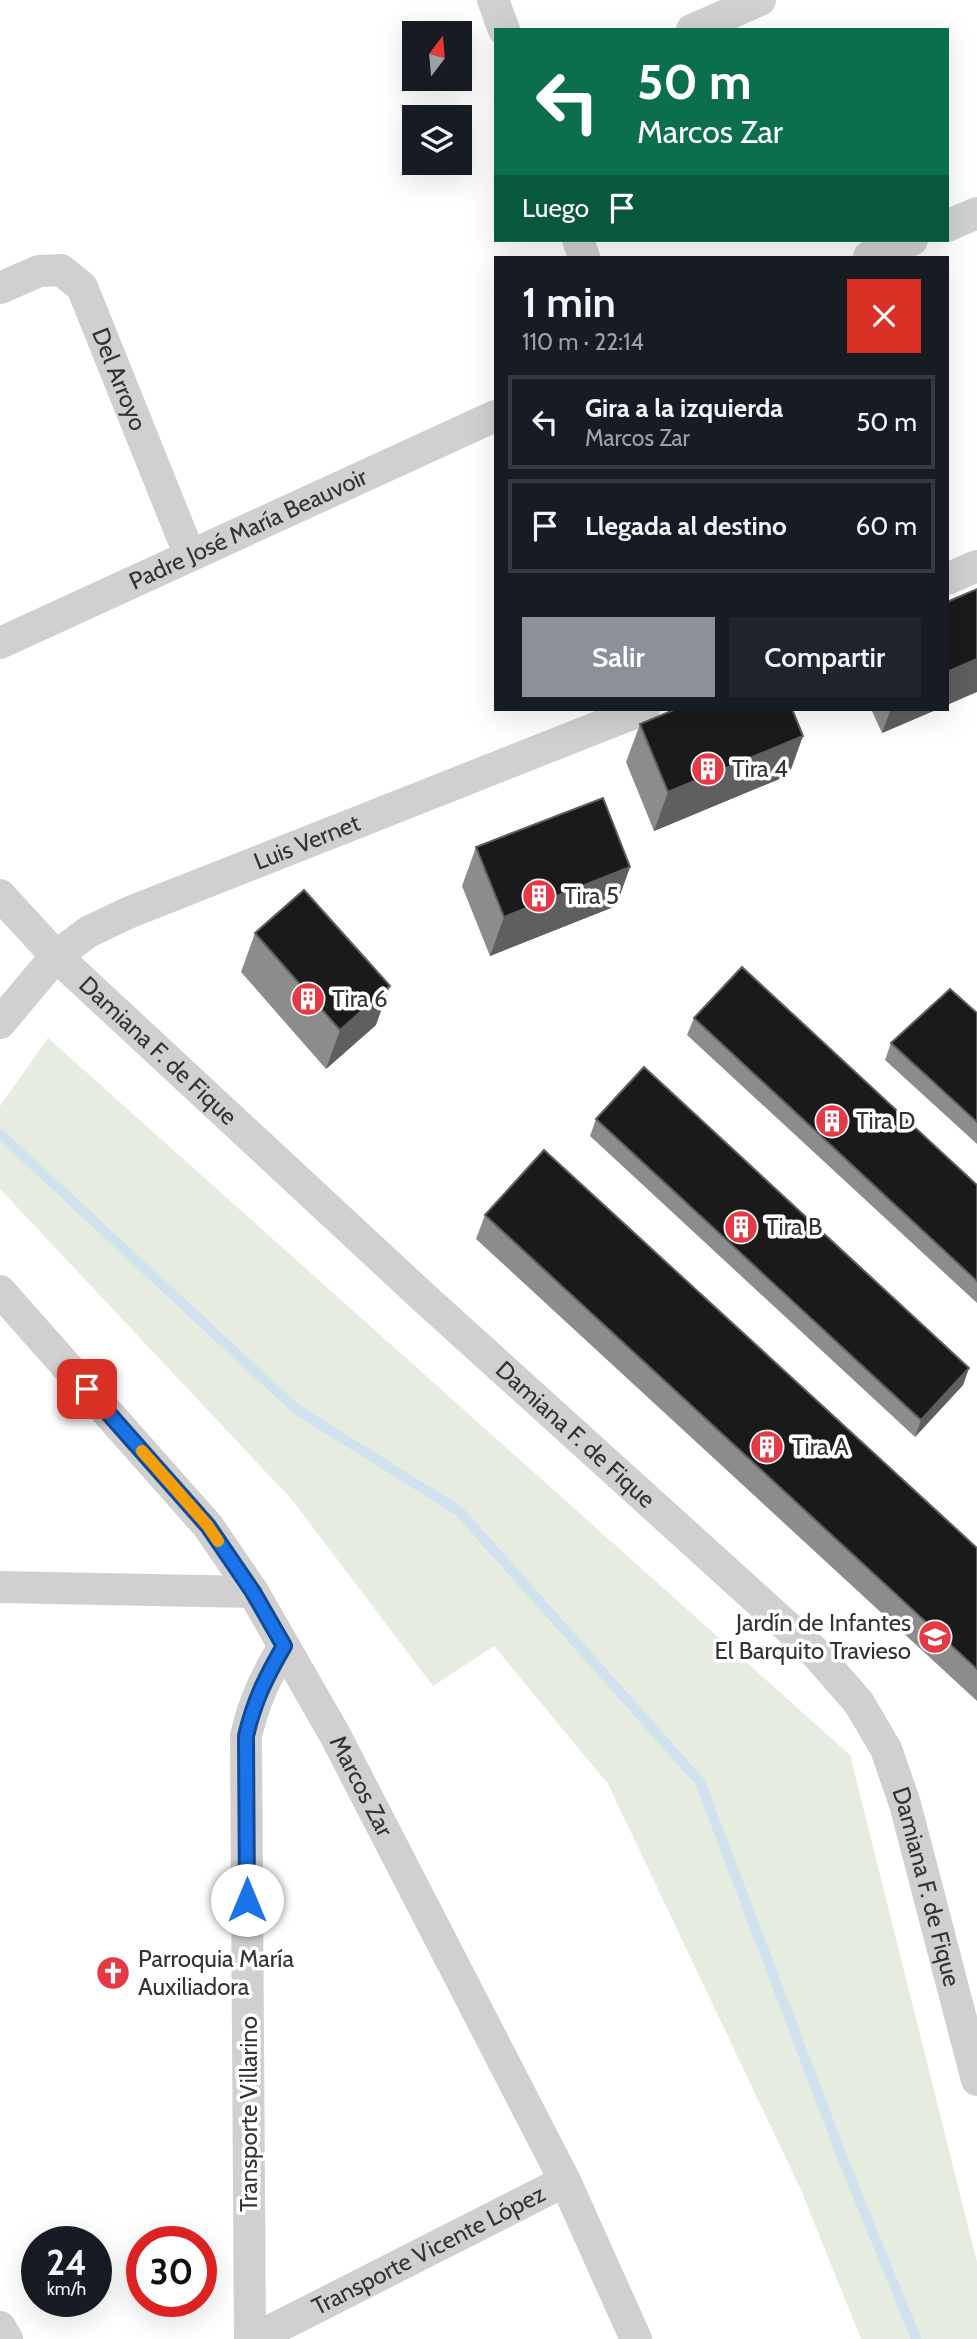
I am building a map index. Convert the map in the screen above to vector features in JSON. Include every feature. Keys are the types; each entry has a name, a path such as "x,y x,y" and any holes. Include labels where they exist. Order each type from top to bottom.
{"street":[{"path":"493,0 503,28"},
{"path":"697,28 760,0"},
{"path":"949,225 977,213"},
{"path":"872,256 907,242"},
{"name":"Del Arroyo","path":"0,288 39,271 61,270 82,287 190,556"},
{"name":"Padre José María Beauvoir","path":"0,643 494,416"},
{"path":"949,578 977,566"},
{"name":"Luis Vernet","path":"0,1023 56,956 88,932 128,913 639,711"},
{"name":"Damiana F. de Fique","path":"0,895 56,956 421,1295 812,1649 859,1703 886,1749 905,1804 977,2080"},
{"name":"Marcos Zar","path":"0,1291 208,1526 253,1592 335,1735 565,2181 636,2339"},
{"path":"0,1587 253,1592"},
{"name":"Transporte Villarino","path":"252,2339 246,1736 262,1683 284,1646"},
{"name":"Transporte Vicente López","path":"252,2339 565,2181"},
{"path":"0,2326 7,2339"}],"shaded area":[{"path":"48,1038 850,1755 977,2262 977,2339 861,2339 801,2190 608,1784 494,1646 433,1686 293,1501 0,1189 0,1106"}],"building":[{"path":"977,589 977,659 949,671 949,601"},
{"path":"671,711 793,711 803,736 668,792 640,724"},
{"path":"603,798 630,867 504,917 476,847"},
{"path":"304,890 390,986 340,1030 255,933"},
{"name":"Tira D","path":"742,967 977,1185 977,1281 694,1018"},
{"path":"950,989 977,1013 977,1122 891,1043"},
{"name":"Tira B","path":"644,1067 969,1368 921,1420 596,1119"},
{"name":"Tira A","path":"544,1150 977,1548 977,1669 485,1215"}],"waterway":[{"path":"0,1134 296,1409 459,1511 700,1782 841,2154 916,2339"}],"slow traffic":[{"path":"142,1451 218,1541"}],"place":[{"name":"Tira 4","path":"708,769"},
{"name":"Tira 5","path":"539,896"},
{"name":"Tira 6","path":"308,999"},
{"name":"Tira D","path":"832,1121"},
{"name":"Tira B","path":"741,1227"},
{"name":"Tira A","path":"767,1447"},
{"name":"Jardín de Infantes El Barquito Travieso","path":"935,1637"},
{"name":"Parroquia María Auxiliadora","path":"113,1973"}],"route":[{"path":"87,1389 208,1526 253,1592 284,1646 262,1683 246,1736 247,1900"}]}
